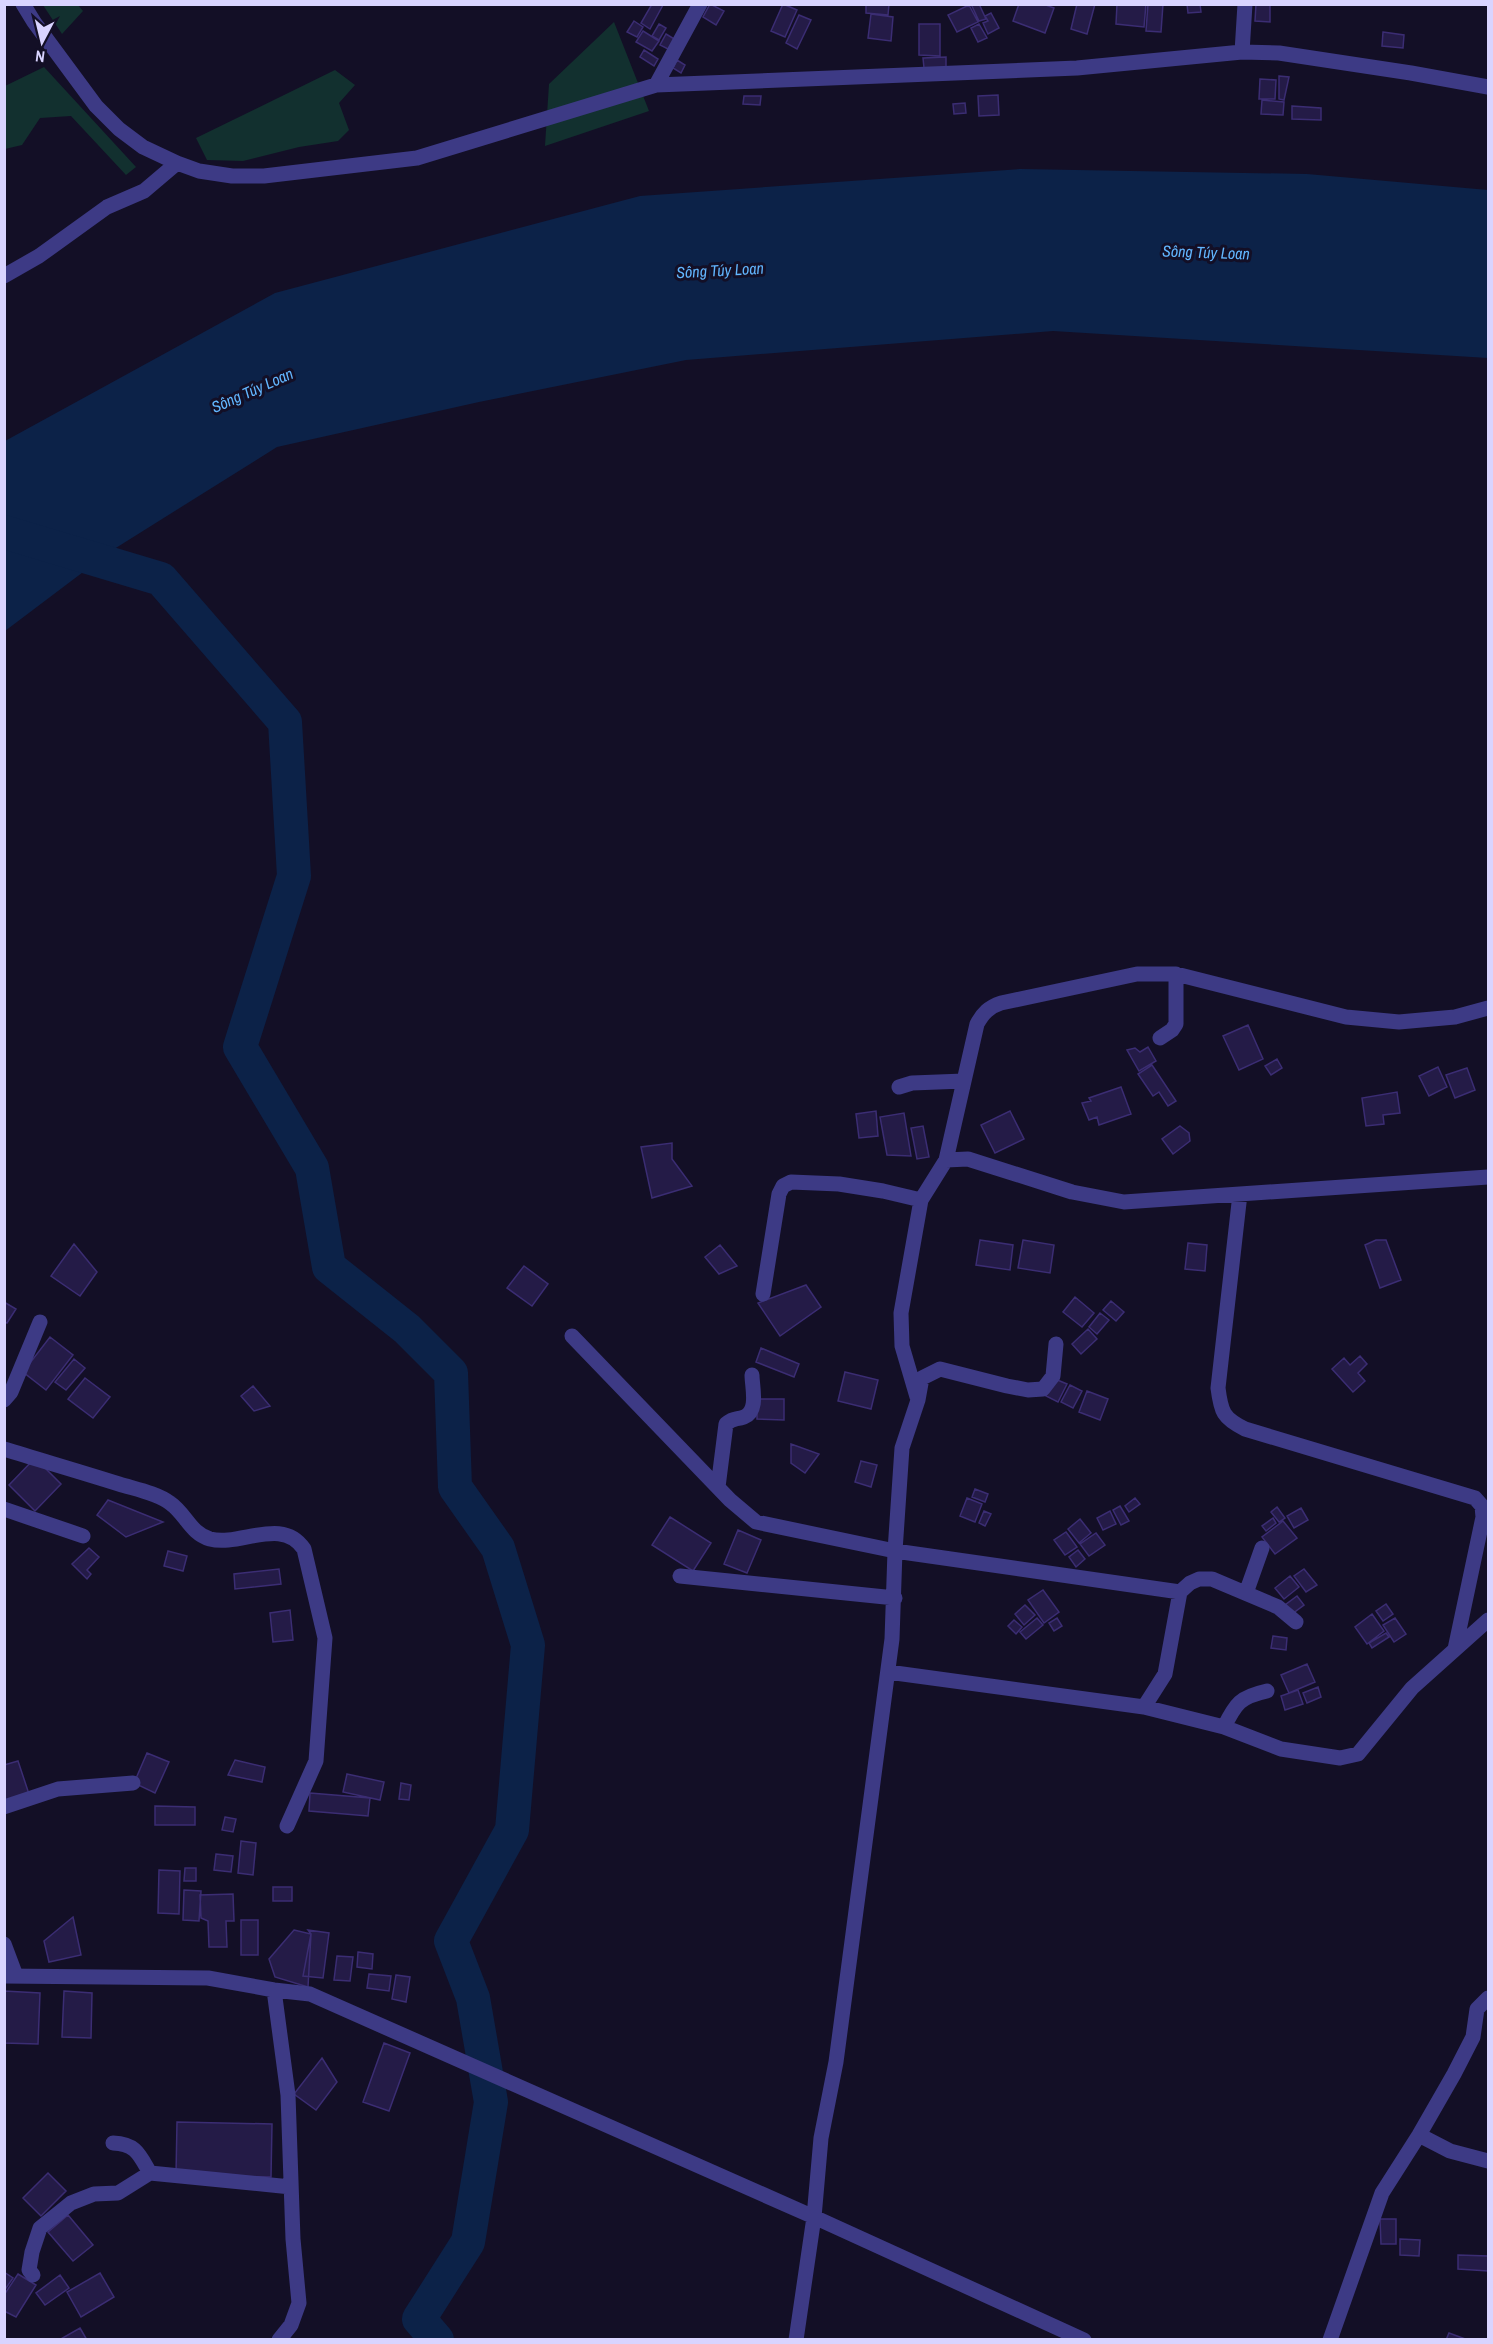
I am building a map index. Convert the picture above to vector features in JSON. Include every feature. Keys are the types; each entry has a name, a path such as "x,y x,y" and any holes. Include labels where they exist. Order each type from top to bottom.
{"street":[{"path":"23,4 96,106 143,147 199,171 232,176 264,176 417,158 656,86 1077,68 1242,52 1279,53 1411,72 1488,87"},
{"path":"656,86 700,4"},
{"path":"1242,52 1245,4"},
{"path":"4,276 39,256 107,207 144,191 177,162"},
{"path":"918,1400 902,1346 900,1331 901,1313 921,1200 946,1160 977,1024 982,1015 991,1007 1137,974 1176,974 1346,1017 1400,1022 1455,1017 1488,1008"},
{"path":"1160,1038 1172,1030 1176,1024 1176,974"},
{"path":"899,1087 912,1083 964,1081"},
{"path":"946,1160 968,1159 1072,1192 1124,1202 1488,1177"},
{"path":"763,1294 779,1194 783,1186 791,1182 838,1184 921,1200"},
{"path":"1240,1194 1218,1388 1220,1406 1228,1420 1245,1429 1475,1498 1482,1506 1483,1517 1455,1649"},
{"path":"4,1400 10,1392 40,1322"},
{"path":"572,1336 718,1487 756,1522 895,1551 1180,1592"},
{"path":"796,2340 814,2217 821,2138 836,2062 888,1672 895,1598 895,1551 902,1448 918,1400 922,1378 940,1369 1007,1386 1028,1390 1043,1389 1053,1376 1056,1344"},
{"path":"718,1487 726,1424 733,1418 745,1417 751,1410 752,1375"},
{"path":"4,1449 170,1502 193,1530 208,1539 225,1542 256,1535 283,1534 299,1541 304,1549 325,1638 316,1761 287,1826"},
{"path":"4,1509 84,1536"},
{"path":"1246,1593 1262,1548"},
{"path":"680,1576 895,1598"},
{"path":"1144,1707 1165,1674 1180,1592 1190,1583 1199,1579 1212,1579 1278,1607 1296,1622"},
{"path":"888,1672 1144,1707 1224,1727 1281,1749 1340,1758 1358,1754 1412,1688 1488,1620"},
{"path":"1224,1727 1232,1710 1247,1696 1267,1691"},
{"path":"4,1807 58,1789 133,1783"},
{"path":"4,1944 10,1976 208,1978 310,1994 814,2217 1084,2340"},
{"path":"274,1990 288,2095 293,2239 299,2303 291,2325 279,2340"},
{"path":"1330,2340 1382,2193 1419,2135 1473,2037 1477,2009 1488,1998"},
{"path":"1419,2135 1450,2151 1488,2161"},
{"path":"113,2143 127,2143 138,2152 150,2173"},
{"path":"33,2275 29,2270 30,2261 40,2228 71,2203 94,2194 118,2193 150,2173 291,2187"}],"green space":[{"path":"43,5 78,5 83,11 62,34"},
{"path":"614,22 649,111 545,146 549,84"},
{"path":"44,67 136,167 126,175 71,116 40,118 22,145 5,149 5,86"},
{"path":"335,70 355,85 339,103 349,130 338,141 299,147 243,161 207,160 196,138"}],"water":[{"name":"Sông Túy Loan","path":"1020,169 1307,174 1488,190 1488,358 1053,331 686,360 479,402 277,447 111,551 5,631 5,441 275,293 640,196"}],"building":[{"path":"652,4 663,5 650,29 641,23"},
{"path":"710,4 724,11 716,25 703,17"},
{"path":"783,4 797,10 785,37 771,31"},
{"path":"866,4 889,4 888,15 866,13"},
{"path":"971,4 979,4 986,19 979,21"},
{"path":"1019,4 1043,4 1054,8 1045,33 1013,21"},
{"path":"1077,4 1095,4 1087,34 1071,29"},
{"path":"1117,4 1146,4 1144,27 1116,24"},
{"path":"1148,4 1163,4 1161,32 1146,31"},
{"path":"1187,4 1200,4 1201,12 1188,13"},
{"path":"1256,4 1270,4 1270,22 1255,21"},
{"path":"969,5 978,22 957,32 948,15"},
{"path":"991,13 999,28 988,34 983,23 988,21 985,16"},
{"path":"871,14 893,17 891,41 868,38"},
{"path":"799,15 811,20 797,49 786,43"},
{"path":"634,21 643,27 637,37 627,32"},
{"path":"659,24 666,28 659,40 652,36"},
{"path":"919,24 940,24 940,56 919,55"},
{"path":"979,24 987,38 978,42 971,28"},
{"path":"643,31 659,41 652,51 636,42"},
{"path":"1383,32 1404,35 1403,48 1382,46"},
{"path":"666,34 676,40 670,50 660,45"},
{"path":"644,50 658,59 654,66 640,57"},
{"path":"946,57 946,68 924,68 923,58"},
{"path":"677,60 685,65 681,73 673,68"},
{"path":"1279,76 1289,77 1284,100 1279,99"},
{"path":"1260,79 1276,80 1275,99 1259,99"},
{"path":"998,95 999,115 979,116 978,96"},
{"path":"744,96 761,96 760,105 743,104"},
{"path":"1262,100 1284,102 1283,115 1261,114"},
{"path":"965,103 966,113 954,114 953,104"},
{"path":"1292,106 1321,108 1321,120 1292,119"},
{"path":"1248,1025 1263,1059 1239,1070 1223,1036"},
{"path":"1148,1047 1156,1061 1139,1071 1127,1050 1135,1048 1140,1052"},
{"path":"1277,1059 1282,1068 1271,1075 1265,1066"},
{"path":"1152,1065 1176,1101 1168,1106 1159,1092 1153,1096 1138,1074"},
{"path":"1438,1067 1447,1087 1429,1096 1419,1076"},
{"path":"1467,1068 1475,1090 1455,1098 1446,1075"},
{"path":"1121,1087 1131,1114 1099,1125 1097,1117 1089,1120 1082,1103 1091,1101 1089,1098"},
{"path":"1397,1092 1400,1113 1383,1115 1384,1124 1366,1126 1362,1098"},
{"path":"876,1111 878,1136 859,1138 856,1114"},
{"path":"1010,1111 1024,1139 995,1153 981,1125"},
{"path":"904,1113 911,1156 887,1155 880,1117"},
{"path":"923,1126 929,1157 917,1159 911,1128"},
{"path":"1180,1126 1189,1133 1190,1141 1173,1154 1162,1139"},
{"path":"672,1143 672,1159 692,1186 652,1198 641,1147"},
{"path":"980,1240 1013,1245 1010,1270 976,1265"},
{"path":"1023,1240 1054,1245 1050,1273 1018,1268"},
{"path":"1376,1240 1386,1240 1401,1280 1380,1288 1365,1245"},
{"path":"1188,1243 1207,1245 1205,1271 1185,1269"},
{"path":"74,1244 97,1272 80,1296 51,1276"},
{"path":"720,1245 737,1266 719,1274 705,1257"},
{"path":"524,1266 548,1284 532,1306 507,1288"},
{"path":"806,1285 821,1307 780,1336 758,1303"},
{"path":"1075,1297 1094,1313 1082,1327 1063,1312"},
{"path":"1111,1301 1124,1312 1116,1321 1103,1310"},
{"path":"4,1302 16,1309 7,1323 4,1322"},
{"path":"1100,1313 1109,1320 1097,1334 1089,1327"},
{"path":"1088,1329 1097,1339 1081,1354 1072,1344"},
{"path":"50,1337 73,1355 46,1390 23,1372"},
{"path":"761,1348 799,1364 794,1377 756,1362"},
{"path":"1360,1356 1367,1364 1358,1373 1365,1381 1353,1392 1332,1369 1344,1358 1350,1365"},
{"path":"74,1359 85,1368 66,1390 55,1382"},
{"path":"845,1372 878,1380 871,1409 838,1401"},
{"path":"85,1378 110,1397 93,1418 68,1399"},
{"path":"1055,1379 1067,1384 1058,1402 1046,1396"},
{"path":"1070,1385 1082,1391 1073,1408 1061,1402"},
{"path":"253,1386 270,1406 254,1411 241,1396"},
{"path":"1087,1391 1108,1399 1100,1420 1079,1412"},
{"path":"757,1399 784,1399 784,1420 757,1419"},
{"path":"791,1444 819,1454 805,1473 791,1463"},
{"path":"35,1458 61,1484 35,1511 9,1485"},
{"path":"861,1461 877,1465 871,1487 855,1482"},
{"path":"975,1489 988,1494 985,1502 972,1497"},
{"path":"967,1498 982,1504 975,1522 960,1516"},
{"path":"1135,1498 1140,1504 1129,1512 1125,1506"},
{"path":"108,1500 163,1522 126,1537 97,1515"},
{"path":"1120,1506 1129,1521 1121,1525 1113,1510"},
{"path":"1277,1507 1285,1518 1279,1522 1271,1512"},
{"path":"1301,1508 1308,1520 1294,1528 1287,1516"},
{"path":"984,1511 991,1514 985,1526 979,1523"},
{"path":"1110,1511 1116,1524 1103,1530 1097,1518"},
{"path":"670,1517 711,1543 693,1571 652,1545"},
{"path":"1273,1518 1276,1523 1266,1531 1262,1526"},
{"path":"1080,1519 1091,1533 1079,1543 1068,1529"},
{"path":"1283,1521 1297,1538 1275,1554 1262,1537"},
{"path":"738,1530 761,1540 747,1573 724,1564"},
{"path":"1066,1532 1077,1547 1065,1555 1054,1540"},
{"path":"1096,1533 1105,1545 1089,1556 1080,1544"},
{"path":"89,1548 99,1557 87,1570 91,1574 87,1579 72,1564"},
{"path":"1078,1550 1085,1559 1076,1567 1069,1557"},
{"path":"168,1551 187,1556 183,1571 164,1566"},
{"path":"279,1569 281,1584 235,1589 234,1574"},
{"path":"1304,1569 1317,1585 1306,1592 1294,1576"},
{"path":"1290,1576 1299,1587 1284,1599 1275,1588"},
{"path":"1043,1590 1059,1612 1044,1623 1028,1600"},
{"path":"1297,1596 1304,1605 1292,1614 1285,1605"},
{"path":"1386,1604 1393,1614 1383,1621 1376,1611"},
{"path":"1025,1605 1035,1615 1024,1625 1015,1614"},
{"path":"290,1610 293,1640 273,1642 270,1613"},
{"path":"1372,1614 1384,1631 1367,1644 1355,1627"},
{"path":"1037,1618 1043,1625 1026,1639 1020,1632"},
{"path":"1057,1618 1062,1626 1054,1631 1049,1623"},
{"path":"1395,1618 1406,1634 1394,1642 1383,1625"},
{"path":"1014,1620 1022,1627 1016,1634 1008,1626"},
{"path":"1386,1633 1389,1637 1372,1648 1369,1643"},
{"path":"1273,1636 1287,1638 1286,1650 1271,1648"},
{"path":"1307,1664 1315,1682 1289,1693 1281,1675"},
{"path":"1318,1687 1321,1697 1307,1703 1303,1693"},
{"path":"1298,1690 1303,1704 1285,1710 1281,1696"},
{"path":"147,1753 169,1762 155,1793 134,1783"},
{"path":"235,1760 265,1767 262,1782 228,1775"},
{"path":"18,1761 29,1794 4,1802 4,1765"},
{"path":"347,1774 384,1782 380,1800 343,1792"},
{"path":"401,1783 411,1785 409,1800 399,1799"},
{"path":"310,1793 370,1798 368,1816 309,1811"},
{"path":"155,1806 195,1807 195,1825 155,1825"},
{"path":"225,1817 236,1819 233,1832 222,1830"},
{"path":"241,1841 256,1843 253,1875 238,1873"},
{"path":"216,1854 233,1856 231,1872 214,1870"},
{"path":"185,1868 196,1868 196,1881 184,1881"},
{"path":"159,1870 180,1871 179,1914 158,1913"},
{"path":"273,1887 292,1887 292,1901 273,1901"},
{"path":"184,1890 201,1891 199,1921 183,1920"},
{"path":"233,1894 234,1921 226,1921 227,1947 209,1947 208,1921 201,1918 200,1895"},
{"path":"73,1917 81,1955 49,1962 44,1941"},
{"path":"241,1920 258,1920 258,1955 241,1955"},
{"path":"294,1930 311,1934 308,1987 275,1977 269,1959"},
{"path":"308,1930 329,1933 323,1978 303,1976 311,1934"},
{"path":"358,1952 373,1954 372,1969 357,1967"},
{"path":"337,1956 353,1957 350,1981 334,1980"},
{"path":"369,1974 391,1976 389,1991 367,1988"},
{"path":"396,1975 410,1977 406,2002 392,1999"},
{"path":"4,1991 40,1993 38,2044 4,2043"},
{"path":"64,1991 92,1993 91,2038 62,2037"},
{"path":"384,2043 410,2053 389,2111 363,2102"},
{"path":"322,2058 337,2082 316,2110 294,2094"},
{"path":"177,2122 272,2124 271,2177 176,2175"},
{"path":"48,2173 66,2191 41,2216 23,2198"},
{"path":"68,2215 93,2245 73,2261 48,2232"},
{"path":"1380,2219 1396,2219 1396,2244 1381,2244"},
{"path":"1400,2239 1420,2240 1419,2256 1400,2255"},
{"path":"1458,2255 1488,2256 1488,2271 1458,2269"},
{"path":"4,2272 13,2278 4,2291"},
{"path":"100,2273 114,2297 81,2317 67,2292"},
{"path":"18,2274 36,2285 16,2317 4,2311 4,2295"},
{"path":"60,2275 69,2288 45,2305 36,2293"},
{"path":"80,2328 87,2340 59,2340"},
{"path":"1449,2333 1468,2340 1446,2340"}],"waterway":[{"path":"4,532 161,579 285,722 294,876 240,1047 312,1168 329,1267 407,1329 451,1373 455,1487 498,1548 528,1645 512,1830 451,1941 473,1998 491,2102 468,2242 419,2319 437,2340"}]}
